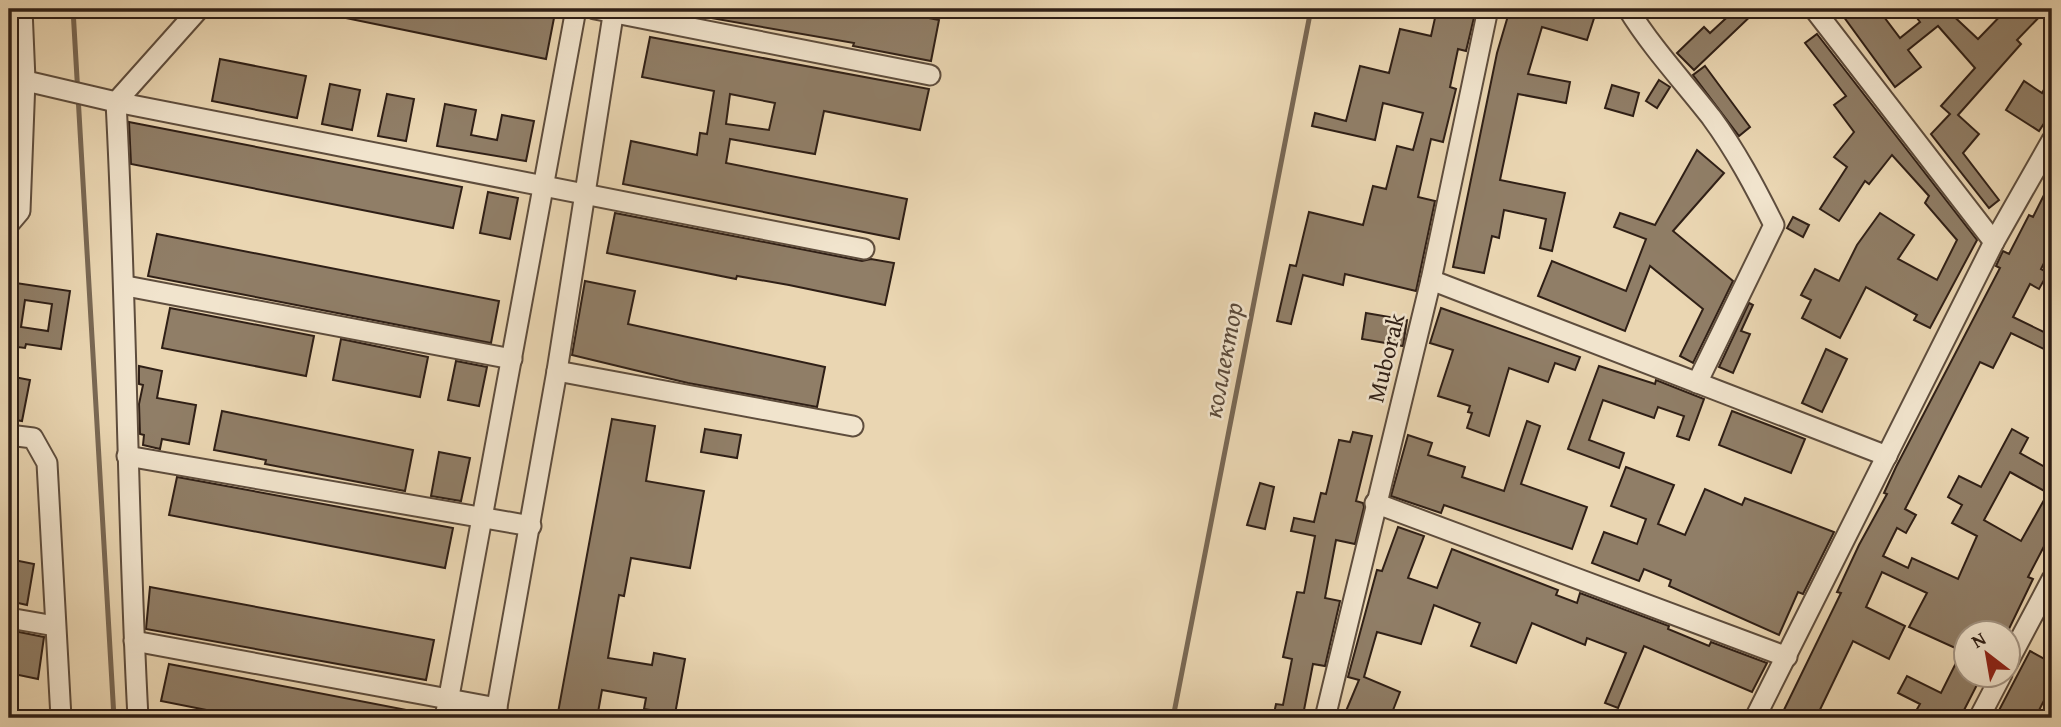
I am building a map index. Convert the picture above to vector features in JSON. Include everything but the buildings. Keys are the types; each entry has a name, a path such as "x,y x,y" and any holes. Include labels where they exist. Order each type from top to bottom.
{"street":[{"path":"9,224 20,211 17,79 22,9"},
{"path":"138,718 127,456 126,286 116,102 199,9"},
{"path":"447,709 576,9"},
{"name":"Muborak","path":"1325,718 1431,280 1488,9"},
{"path":"1628,9 1643,33 1711,118 1746,168 1774,225 1697,383"},
{"path":"1814,9 1994,242"},
{"path":"134,641 447,709 496,713 557,371 584,193 607,10 930,75"},
{"path":"17,79 116,102 864,248"},
{"path":"1755,718 1994,242 2052,140"},
{"path":"1431,280 1886,456"},
{"path":"126,286 512,359"},
{"path":"557,371 853,426"},
{"path":"9,435 33,438 47,463 61,718"},
{"path":"127,456 531,526"},
{"path":"1375,503 1787,657"},
{"path":"2022,636 2052,579"},
{"path":"9,618 55,626"},
{"path":"1979,718 1995,688"}],"waterway":[{"path":"73,9 114,718"},
{"name":"коллектор","path":"1173,718 1311,9"}]}
